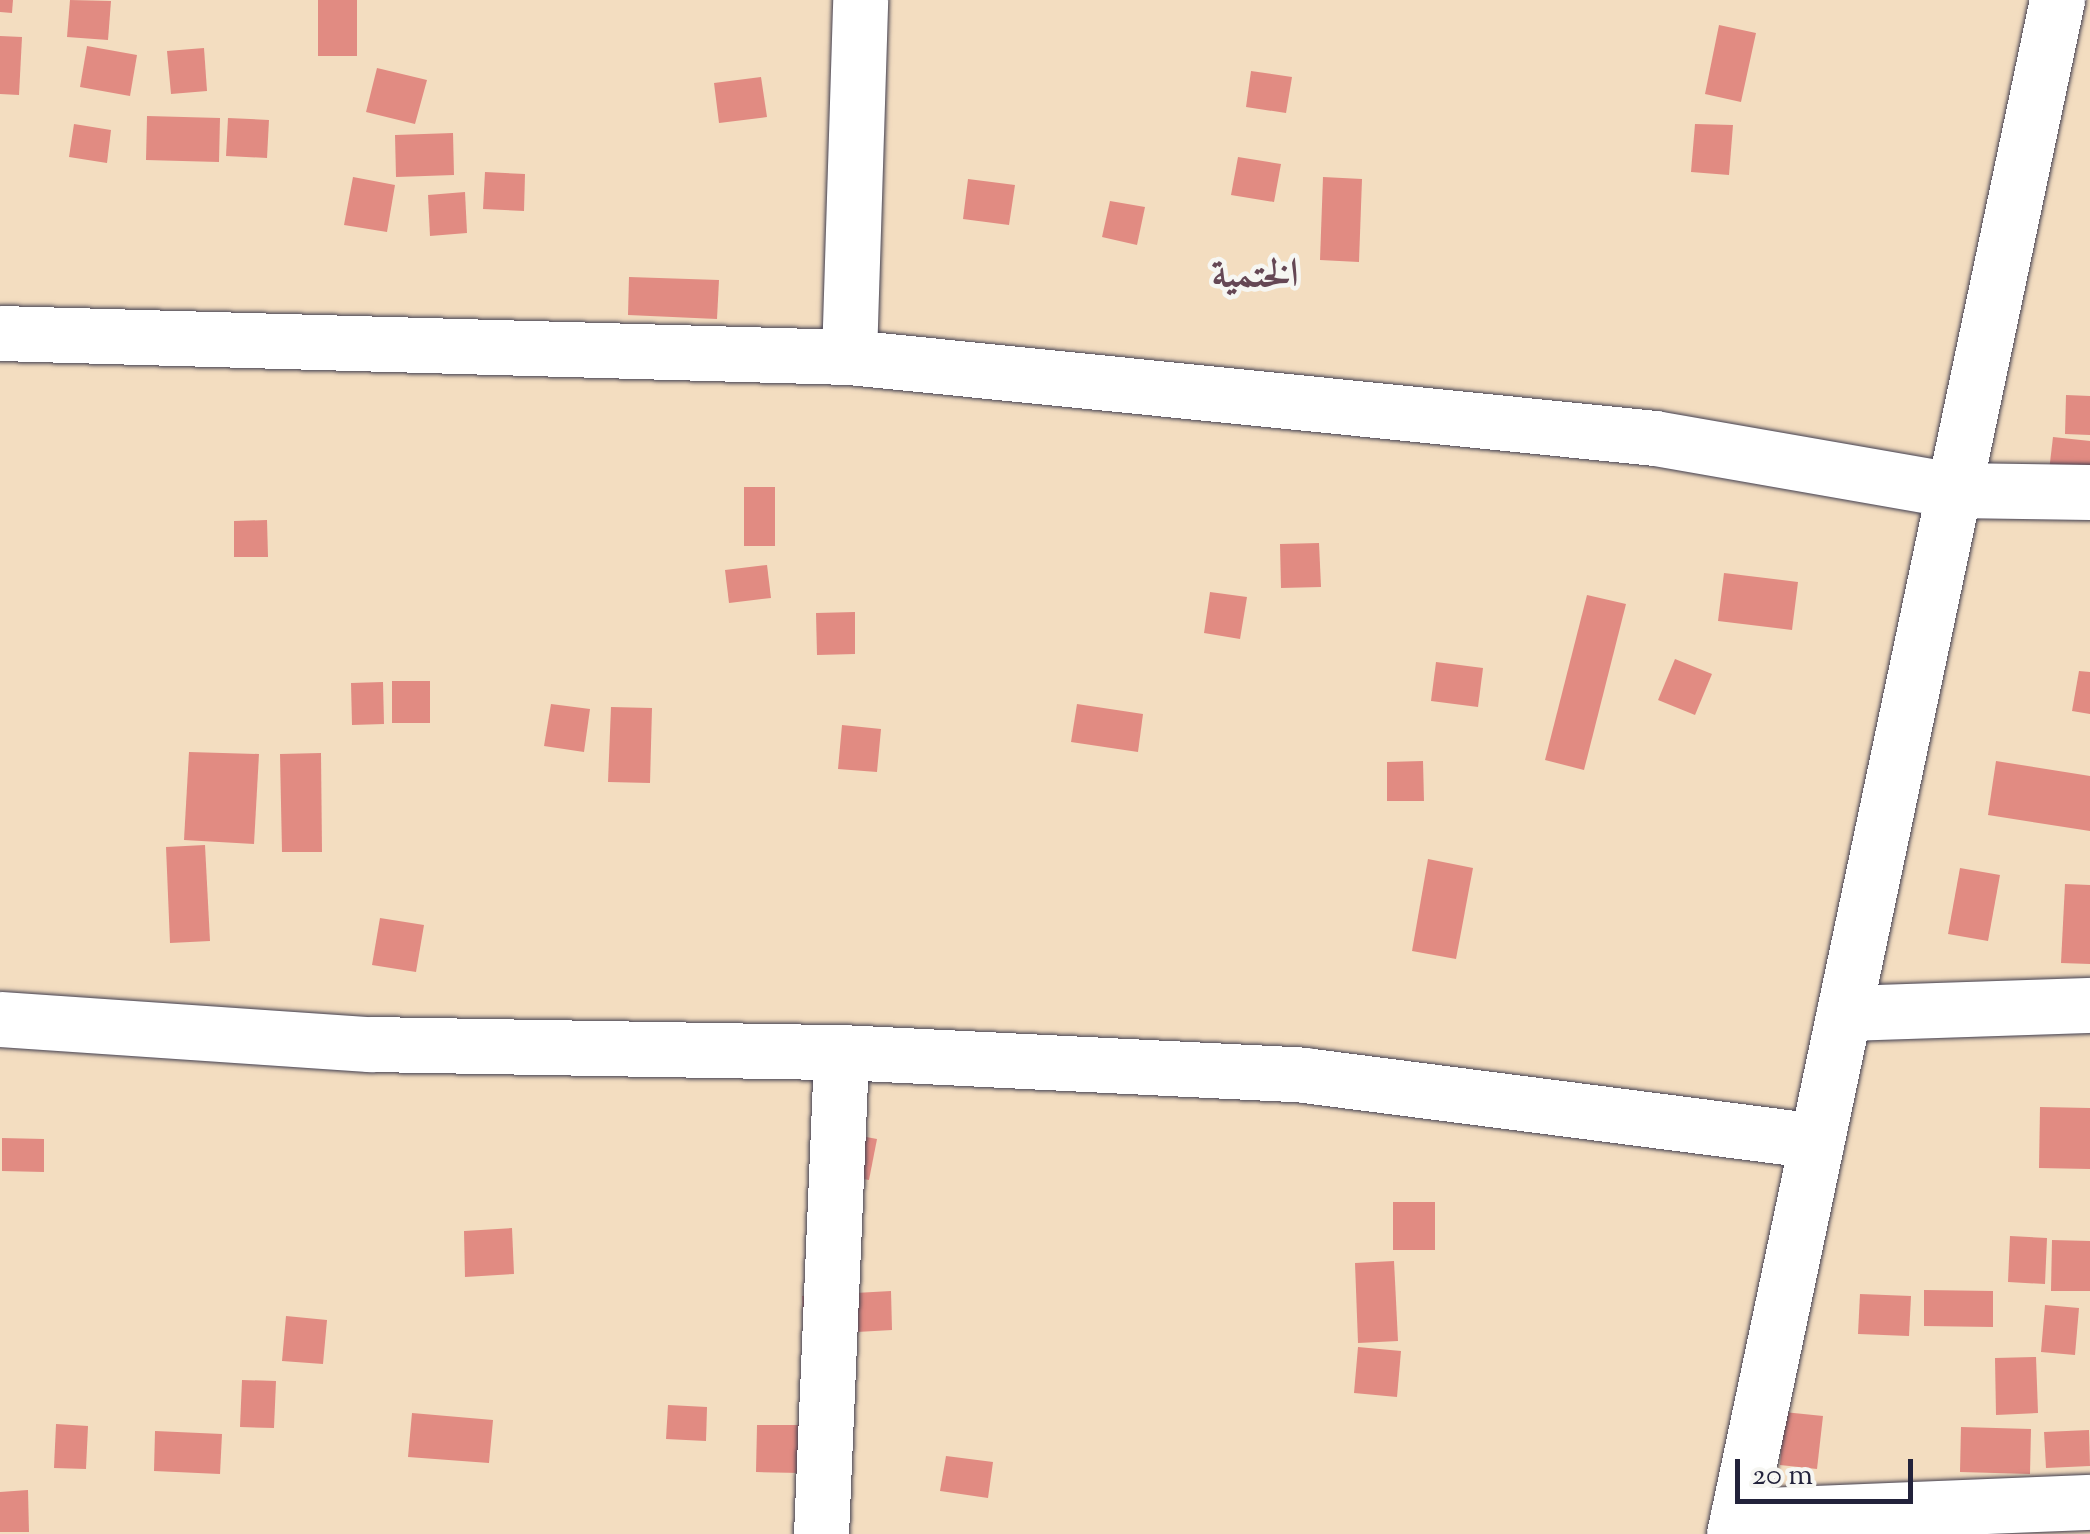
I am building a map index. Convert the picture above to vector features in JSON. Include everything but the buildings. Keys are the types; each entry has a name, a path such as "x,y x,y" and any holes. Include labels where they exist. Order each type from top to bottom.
{"street":[{"path":"849,356 860,0"},
{"path":"2057,0 2068,53 1954,490 1736,1525 2090,1502"},
{"path":"0,332 849,356 1655,438 1954,490 2090,492"},
{"path":"1844,1013 2090,1004"},
{"path":"0,1018 370,1044 841,1052 1304,1076 1816,1140"},
{"path":"821,1534 841,1052"}],"district":[{"name":"الختمية","path":"1255,277"}]}
